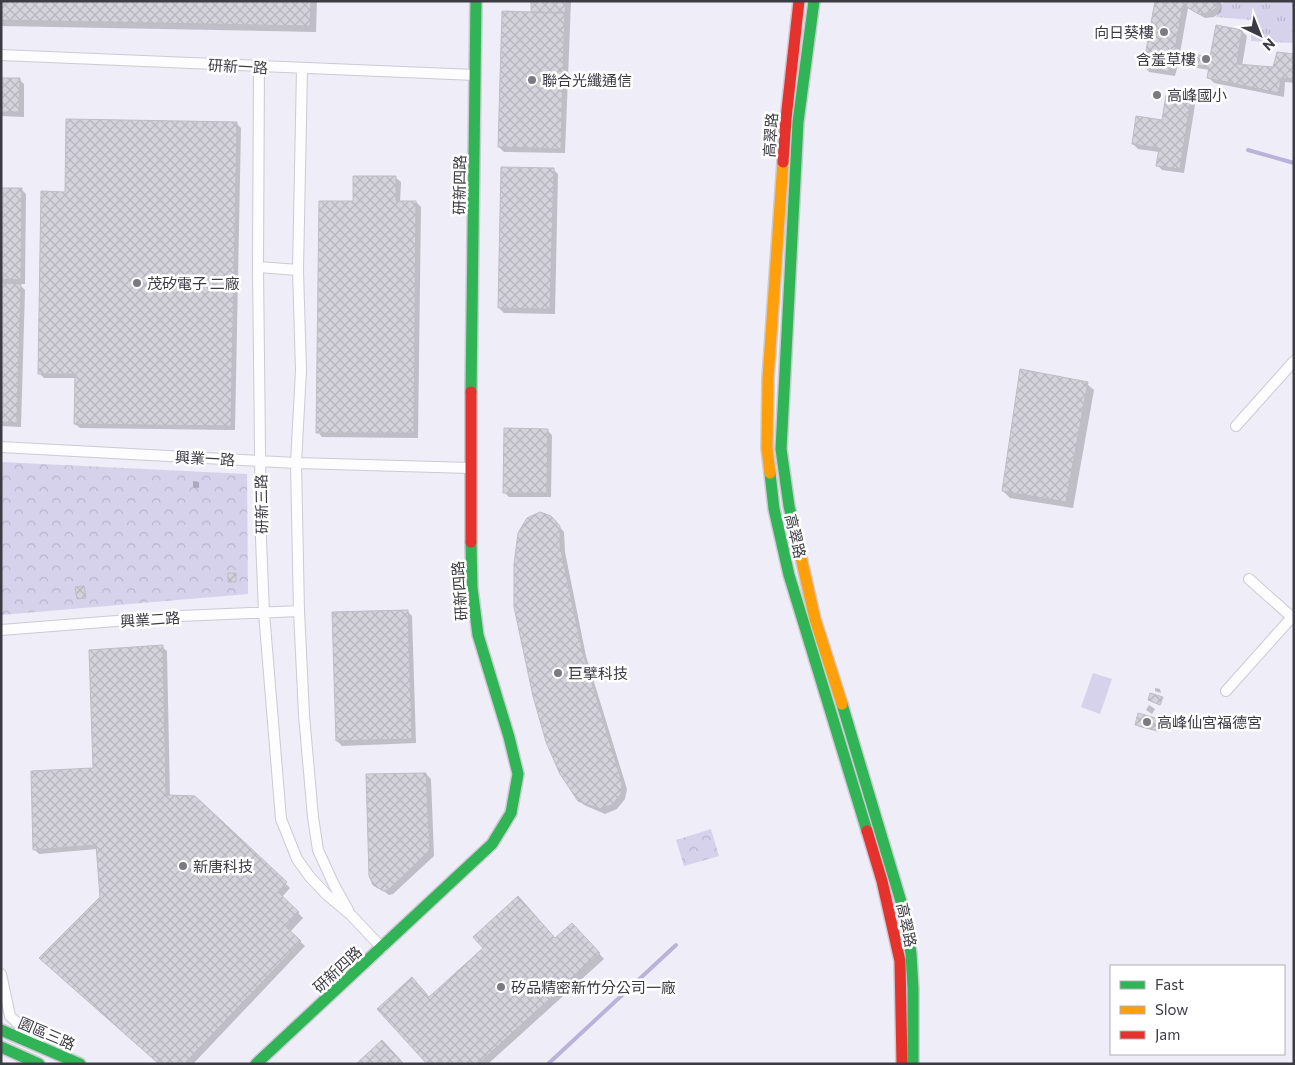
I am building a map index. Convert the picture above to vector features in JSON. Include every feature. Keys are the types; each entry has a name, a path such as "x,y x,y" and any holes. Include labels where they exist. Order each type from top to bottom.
{"street":[{"name":"研新四路","path":"256,1064 492,844 511,813 518,774 509,737 478,635 472,588 470,468 476,1"},
{"name":"高翠路","path":"799,1 786,119 768,388 767,448 774,509 789,575 872,843 900,961 902,1064"},
{"name":"高翠路","path":"814,1 798,122 781,449 789,506 813,610 905,915 914,989 913,1064"},
{"name":"研新一路","path":"1,55 475,76"},
{"name":"研新三路","path":"259,66 258,267 264,613 281,819 301,865 327,895 352,915 382,948"},
{"name":"研新三路","path":"302,69 298,270 301,370 296,463 299,611 304,715 313,817 318,850 334,885 352,915"},
{"path":"258,267 298,270"},
{"path":"1236,426 1294,361"},
{"name":"興業一路","path":"1,446 296,463 470,468"},
{"path":"1226,691 1293,618 1249,579"},
{"name":"興業二路","path":"1,630 180,616 299,611"},
{"path":"1,974 10,1016 42,1047"},
{"name":"園區三路","path":"1,1030 80,1064"},
{"name":"園區三路","path":"1,1048 40,1064"}],"green space":[{"path":"1224,1 1294,1 1294,43 1251,41 1251,20 1216,17"},
{"path":"1,462 247,474 248,594 1,615"},
{"path":"1093,673 1112,679 1100,714 1081,707"},
{"path":"711,829 719,856 684,866 676,840"}],"building":[{"path":"1,1 311,1 310,26 1,20"},
{"path":"531,1 566,1 565,13 531,12"},
{"name":"向日葵樓","path":"1155,1 1217,1 1217,7 1209,13 1199,14 1183,5 1171,72 1143,67"},
{"name":"聯合光纖通信","path":"502,11 565,13 561,149 498,147"},
{"name":"含羞草樓","path":"1216,25 1242,30 1237,64 1273,67 1277,52 1294,54 1294,79 1281,78 1279,93 1207,78 1209,67 1173,61 1175,51 1210,57"},
{"path":"1,78 20,78 19,112 1,112"},
{"path":"1166,95 1191,99 1180,169 1156,166 1159,148 1132,144 1136,116 1162,120"},
{"name":"茂矽電子 二廠","path":"66,119 237,122 231,426 74,424 75,374 38,374 41,191 65,192"},
{"path":"501,167 554,168 550,309 498,308"},
{"path":"353,176 396,176 396,201 416,201 414,433 316,433 319,201 353,201"},
{"path":"1,188 22,188 21,280 1,279"},
{"path":"1,283 21,284 17,423 1,422"},
{"path":"1020,369 1088,382 1066,502 1002,491"},
{"path":"504,428 548,429 547,493 503,493"},
{"name":"巨擘科技","path":"540,512 551,516 560,526 560,546 582,650 622,783 621,794 612,805 599,809 578,801 560,774 546,742 533,696 514,607 514,564 518,533 527,518"},
{"path":"228,573 236,573 236,582 228,582"},
{"path":"84,586 86,598 77,599 75,587"},
{"path":"408,610 412,739 336,741 332,612"},
{"name":"新唐科技","path":"163,645 166,795 195,796 287,882 278,892 299,912 286,927 301,941 184,1064 159,1064 39,958 100,897 96,845 33,850 31,771 93,768 89,650"},
{"path":"1150,693 1163,697 1160,705 1148,700"},
{"name":"高峰仙宮福德宮","path":"1138,713 1159,719 1156,730 1135,725"},
{"path":"426,773 430,851 388,890 383,891 373,885 369,876 366,774"},
{"name":"矽品精密新竹分公司一廠","path":"518,896 555,938 572,923 600,953 478,1064 427,1064 377,1009 412,977 429,997 483,948 473,937"},
{"path":"382,1040 404,1064 356,1064"}],"waterway":[{"path":"1248,150 1294,163"},
{"path":"548,1064 676,945"}],"traffic: fast":[{"path":"471,392 476,1"},
{"path":"800,553 789,506 781,449 798,122 814,1"},
{"path":"770,473 774,509 789,575 867,831"},
{"path":"256,1064 492,844 511,813 518,774 509,737 478,635 472,588 471,542"},
{"path":"842,704 905,915 911,954 913,989 913,1064"},
{"path":"1,1030 80,1064"},
{"path":"1,1047 39,1064"}],"traffic: slow":[{"path":"770,473 767,448 768,379 783,162"},
{"path":"800,553 815,619 842,704"}],"traffic: jam":[{"path":"783,162 799,1"},
{"path":"471,392 471,542"},
{"path":"867,831 882,881 900,961 902,1064"}],"place":[{"name":"向日葵樓","path":"1164,32"},
{"name":"含羞草樓","path":"1206,59"},
{"name":"聯合光纖通信","path":"532,80"},
{"name":"高峰國小","path":"1157,95"},
{"name":"茂矽電子 二廠","path":"137,283"},
{"name":"巨擘科技","path":"558,673"},
{"name":"高峰仙宮福德宮","path":"1147,722"},
{"name":"新唐科技","path":"183,866"},
{"name":"矽品精密新竹分公司一廠","path":"501,987"}]}
